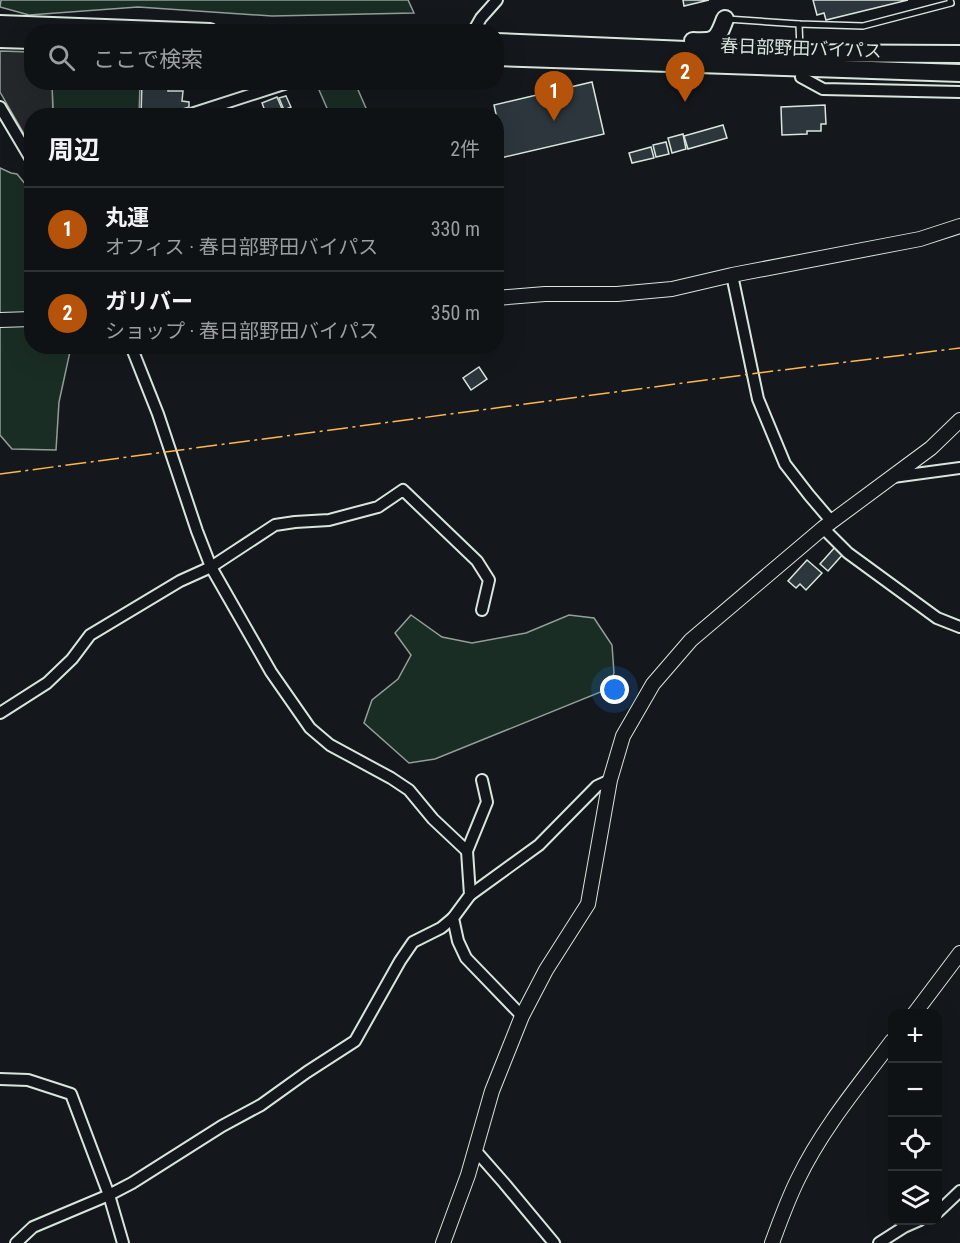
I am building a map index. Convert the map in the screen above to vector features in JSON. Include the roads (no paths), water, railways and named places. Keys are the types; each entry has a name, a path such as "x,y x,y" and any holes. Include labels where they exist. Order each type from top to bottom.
{"highway":[{"path":"629,47 675,40 708,42 719,35 725,19"},
{"path":"0,24 24,25"},
{"path":"0,39 24,40"},
{"name":"春日部野田バイパス","path":"504,42 629,47 801,60 898,71 960,73"},
{"name":"春日部野田バイパス","path":"504,57 801,60 960,54"}],"street":[{"path":"478,24 497,0"},
{"path":"801,60 801,77 823,89 960,92"},
{"path":"898,71 898,91"},
{"path":"210,108 265,90"},
{"path":"0,107 24,147"},
{"path":"504,297 545,294 628,293 672,289 732,275 909,241 960,226"},
{"path":"732,275 758,399 785,464 848,553 937,618 960,627"},
{"path":"0,320 24,319"},
{"path":"134,354 158,414 211,567 271,672 310,728 330,745 409,790 433,819 467,852"},
{"path":"443,1243 468,1174 492,1091 522,1016 546,970 588,904 610,780 623,736 653,684 691,640 827,525 931,448 960,420"},
{"path":"892,477 960,468"},
{"path":"0,713 47,683 72,659 90,634 180,581 211,567 275,525 329,519 378,507 403,490 477,561 489,580 482,610"},
{"path":"470,895 467,852 487,802 482,780"},
{"path":"16,1243 33,1227 132,1183 222,1126 261,1106 307,1072 356,1041 413,942 441,928 453,918 470,895 539,845 597,786 610,780"},
{"path":"453,918 458,941 466,958 522,1016"},
{"path":"918,1009 960,953"},
{"path":"772,1243 799,1177 842,1108 888,1046"},
{"path":"0,1079 28,1080 71,1094 109,1195 123,1243"},
{"path":"475,1150 554,1243"},
{"path":"942,1208 960,1191"},
{"path":"879,1243 909,1225"}],"lane":[{"path":"725,19 863,26 951,3 950,0"},
{"path":"799,24 801,60"}],"place":[{"name":"ガリバー","path":"685,102"},
{"name":"丸運","path":"554,121"}]}
